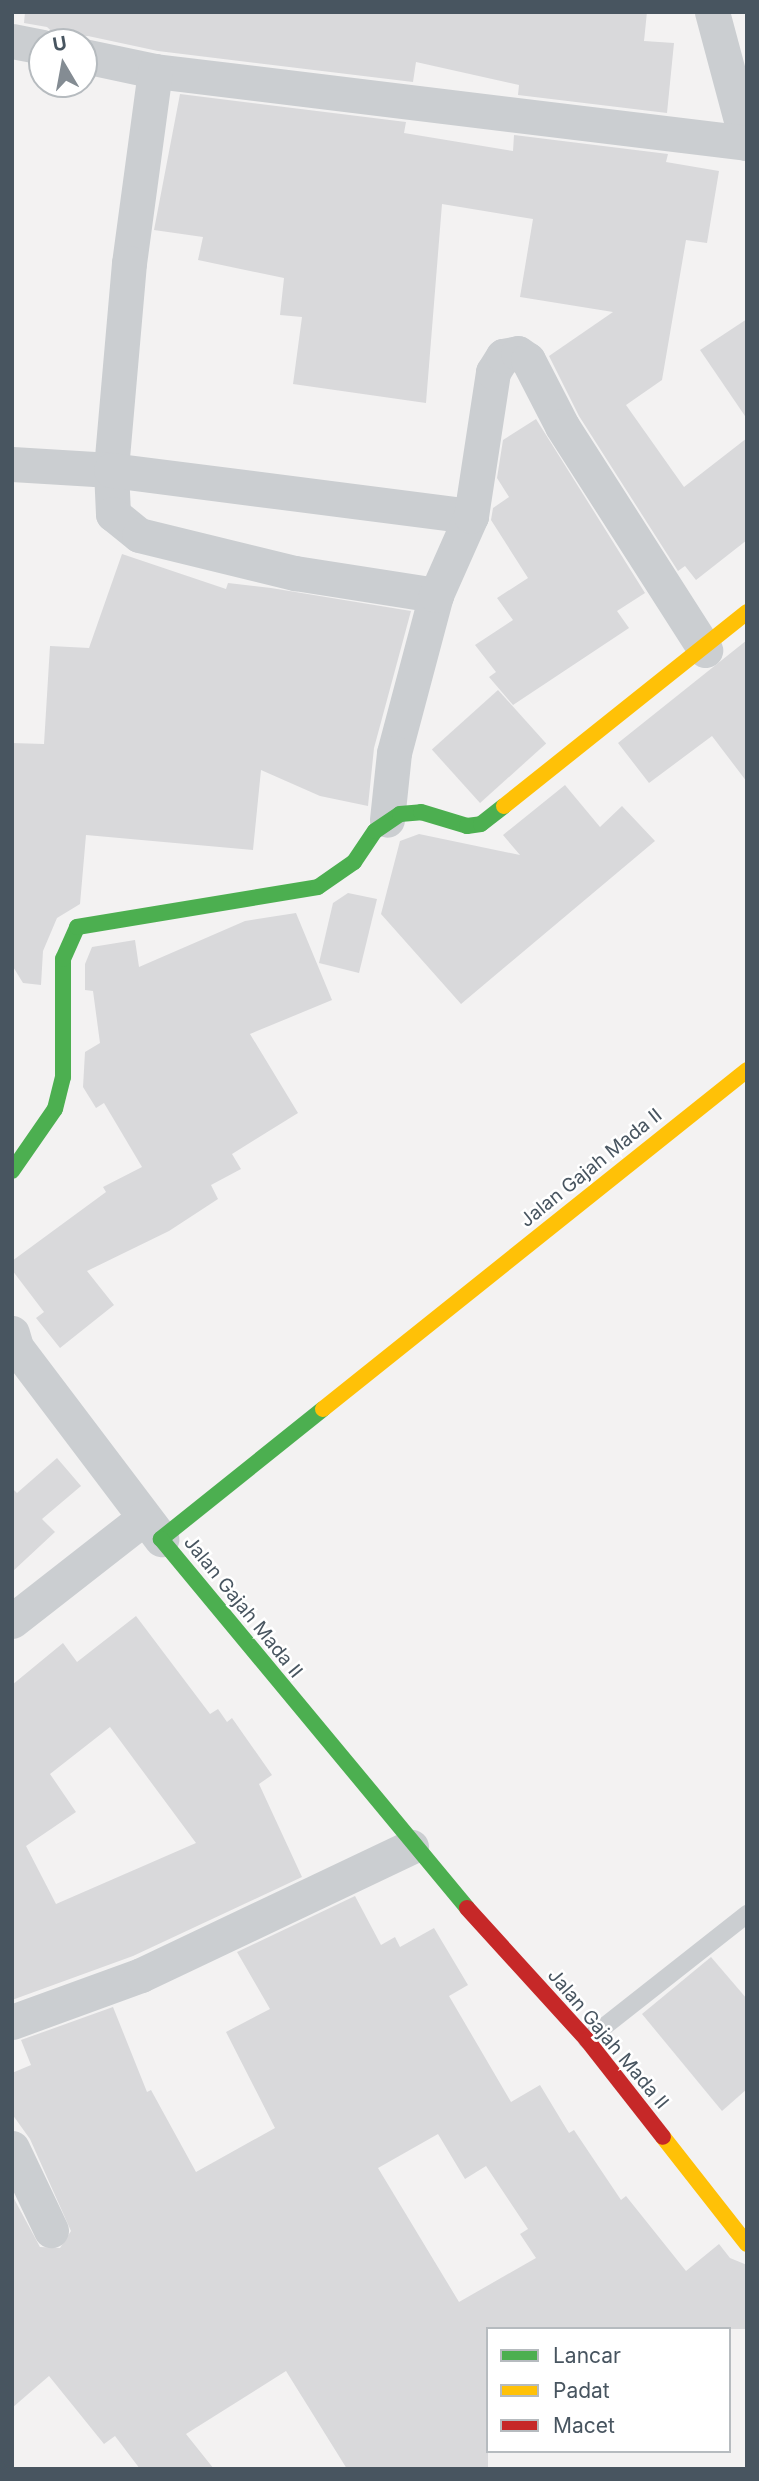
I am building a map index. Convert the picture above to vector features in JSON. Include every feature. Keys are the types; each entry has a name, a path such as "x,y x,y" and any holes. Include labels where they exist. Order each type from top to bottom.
{"street":[{"path":"98,59 155,71 747,143 712,12"},
{"path":"155,71 129,263 111,470 113,514 139,535 295,573 436,595"},
{"path":"12,1171 55,1108 62,1077 63,958 77,927 318,887 354,862 387,820 392,764 436,595 471,516 493,372 503,356 518,353 528,360 562,426 705,649"},
{"path":"12,464 111,470 471,516"},
{"path":"387,820 421,812 467,826 487,821 705,649 747,612"},
{"name":"Jalan Gajah Mada II","path":"747,1070 152,1529 411,1847 587,2040 747,2244"},
{"path":"12,1333 23,1357 152,1529 12,1621"},
{"path":"12,2022 154,1970 411,1847"},
{"path":"12,2148 51,2230"}],"lane":[{"path":"587,2040 747,1914"}],"building":[{"path":"25,12 647,12 644,41 674,43 667,113 518,95 519,85 416,62 413,82 158,51 98,38 98,28 48,28 24,23"},
{"path":"180,94 406,122 404,133 513,151 514,135 668,154 666,162 719,171 707,243 686,240 662,380 626,405 684,487 747,438 747,540 696,580 685,566 678,571 579,416 549,356 613,312 520,297 533,219 442,204 426,403 293,384 302,317 280,315 284,278 198,260 203,237 154,230"},
{"path":"747,319 747,419 700,350"},
{"path":"536,419 645,593 617,611 629,628 513,705 489,677 496,672 475,645 513,620 497,598 528,578 491,520 493,508 509,497 497,478 503,440"},
{"path":"122,554 226,589 228,583 271,588 411,611 374,748 368,806 320,796 261,770 253,850 86,835 80,904 57,918 43,951 41,985 23,983 12,965 12,743 44,744 50,646 89,648"},
{"path":"747,640 747,782 712,736 649,783 618,743"},
{"path":"498,690 546,744 480,803 432,750"},
{"path":"565,785 600,827 622,806 655,841 461,1004 381,914 400,841 419,834 520,855 503,835"},
{"path":"348,893 377,899 359,973 319,963 333,903"},
{"path":"296,913 332,1000 250,1034 298,1113 232,1154 241,1169 211,1185 218,1199 169,1231 87,1271 114,1305 60,1348 36,1318 44,1312 12,1270 12,1261 106,1192 103,1187 142,1167 104,1103 96,1108 83,1087 85,1052 100,1043 93,991 85,990 85,964 92,947 135,940 139,967 245,921"},
{"path":"57,1458 81,1486 42,1519 55,1532 12,1572 12,1488 17,1493"},
{"path":"136,1616 210,1714 218,1709 227,1722 232,1718 272,1775 259,1784 302,1877 133,1956 12,2000 12,1685 63,1643 77,1662","holes":["110,1727 196,1843 56,1904 26,1846 76,1812 50,1774"]},
{"path":"355,1896 381,1945 395,1937 400,1947 434,1928 468,1985 449,1996 511,2102 540,2085 569,2133 574,2130 621,2200 626,2196 686,2271 719,2244 730,2258 747,2265 747,2329 486,2327 488,2469 347,2469 286,2371 186,2434 214,2469 140,2469 115,2436 104,2444 49,2376 12,2408 12,2195 40,2247 60,2248 71,2231 30,2139 12,2114 12,2073 31,2065 21,2040 113,2007 147,2092 151,2090 196,2172 275,2128 226,2032 270,2009 237,1952","holes":["438,2134 465,2179 486,2166 528,2229 520,2234 536,2258 459,2302 378,2168"]},
{"path":"711,1957 747,1999 747,2089 722,2111 642,2014"}],"traffic: fast":[{"path":"12,1171 55,1109 63,1077 63,959 77,927 318,887 354,862 375,831 400,814 421,812 467,826 481,824 504,806"},
{"path":"323,1409 161,1539 467,1908"}],"traffic: slow":[{"path":"504,806 747,612"},
{"path":"323,1409 747,1070"},
{"path":"663,2137 747,2244"}],"traffic: jam":[{"path":"467,1908 587,2040 663,2137"}]}
